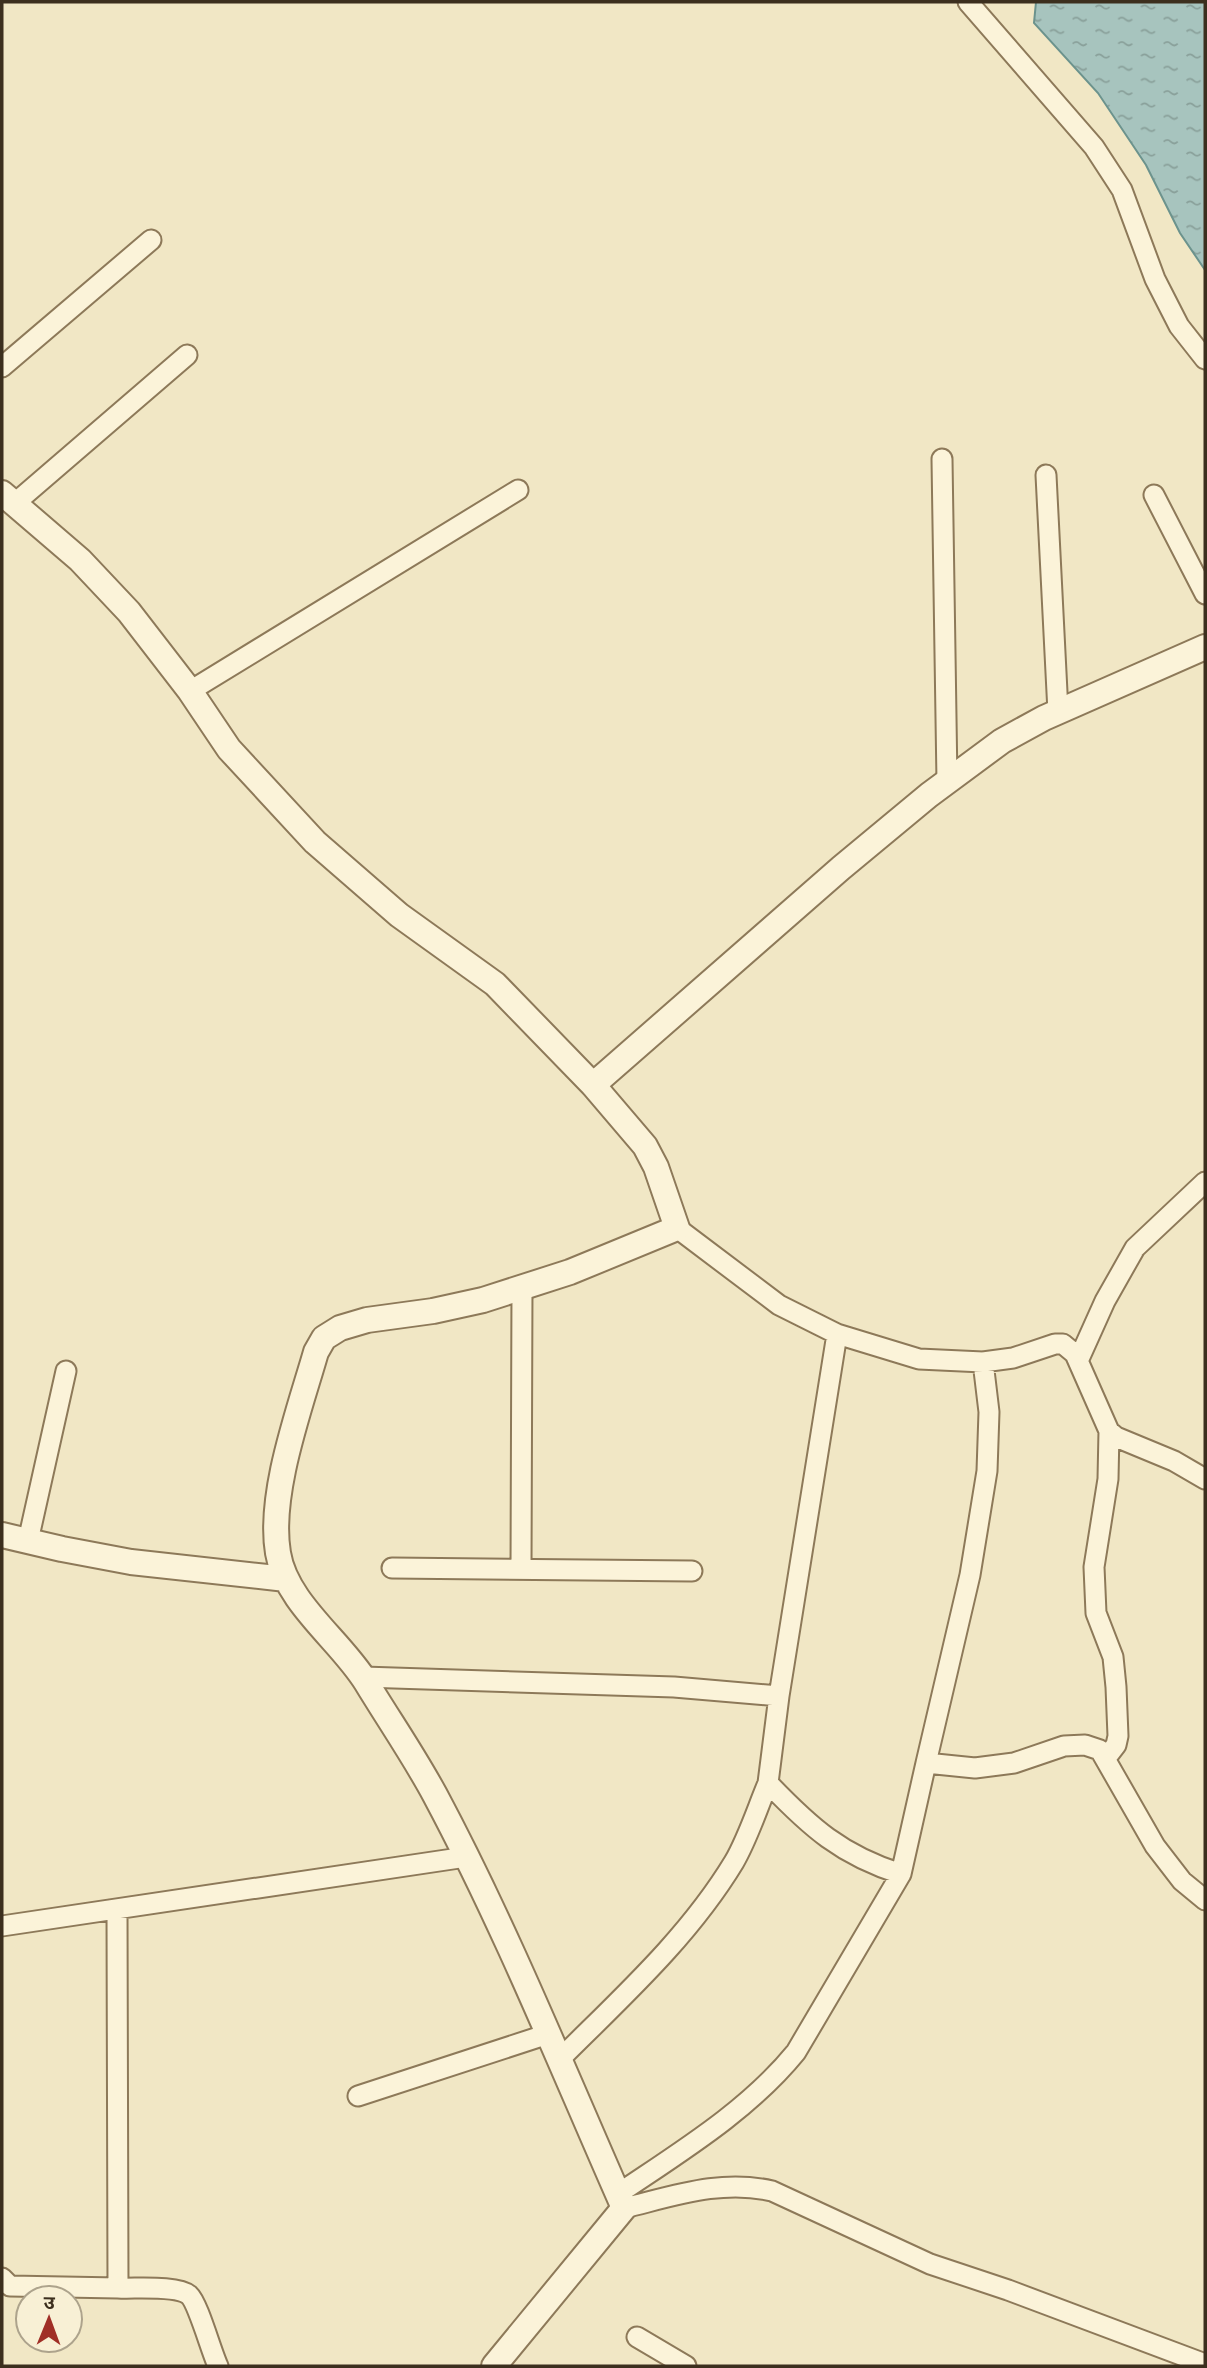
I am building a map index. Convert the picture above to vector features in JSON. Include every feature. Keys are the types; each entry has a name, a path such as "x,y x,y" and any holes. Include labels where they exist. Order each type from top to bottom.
{"street":[{"path":"968,2 1111,170 1122,190 1155,279 1179,326 1205,359"},
{"path":"2,367 151,240"},
{"path":"187,355 8,499 80,560 130,612 190,691 229,749 315,842 398,915 495,984 593,1085 645,1146 656,1167 677,1228 779,1305 837,1334 919,1359 983,1362 1013,1358 1055,1344 1063,1344 1069,1348 1078,1361 1109,1431 1108,1479 1094,1567 1096,1613 1113,1657 1116,1687 1118,1736 1116,1745 1106,1758"},
{"path":"942,460 947,782"},
{"path":"1046,475 1058,712"},
{"path":"190,691 518,490"},
{"path":"1154,495 1205,594"},
{"path":"593,1085 841,868 1002,741 1058,712 1205,647"},
{"path":"1078,1361 1105,1300 1135,1248 1205,1182"},
{"path":"621,2201 548,2034 434,1793 363,1677 286,1579 278,1553 276,1525 287,1452 316,1352 324,1338 340,1328 367,1320 433,1311 483,1300 570,1272 677,1228"},
{"path":"521,1569 522,1287"},
{"path":"559,2060 667,1950 708,1900 735,1860 768,1783 779,1696 837,1334"},
{"path":"494,2366 621,2201 776,2076 796,2052 901,1874 970,1575 987,1471 989,1412 983,1362"},
{"path":"28,1541 66,1371"},
{"path":"1109,1431 1125,1442 1174,1461 1205,1479"},
{"path":"2,1535 131,1562 286,1579"},
{"path":"392,1568 692,1572"},
{"path":"363,1677 674,1687 779,1696"},
{"path":"926,1763 975,1768 1003,1765 1054,1748 1076,1745 1100,1749 1155,1846 1182,1881 1205,1900"},
{"path":"768,1783 798,1815 841,1849 901,1874"},
{"path":"2,1926 466,1857"},
{"path":"117,1910 118,2288"},
{"path":"358,2096 548,2034"},
{"path":"621,2201 716,2187 747,2185 772,2191 930,2264 1008,2290 1205,2364"},
{"path":"2,2278 10,2286 179,2290 189,2295 198,2311 218,2366"},
{"path":"637,2337 686,2366"}],"water":[{"path":"1036,2 1205,2 1205,270 1180,233 1146,165 1098,93 1034,23"}]}
